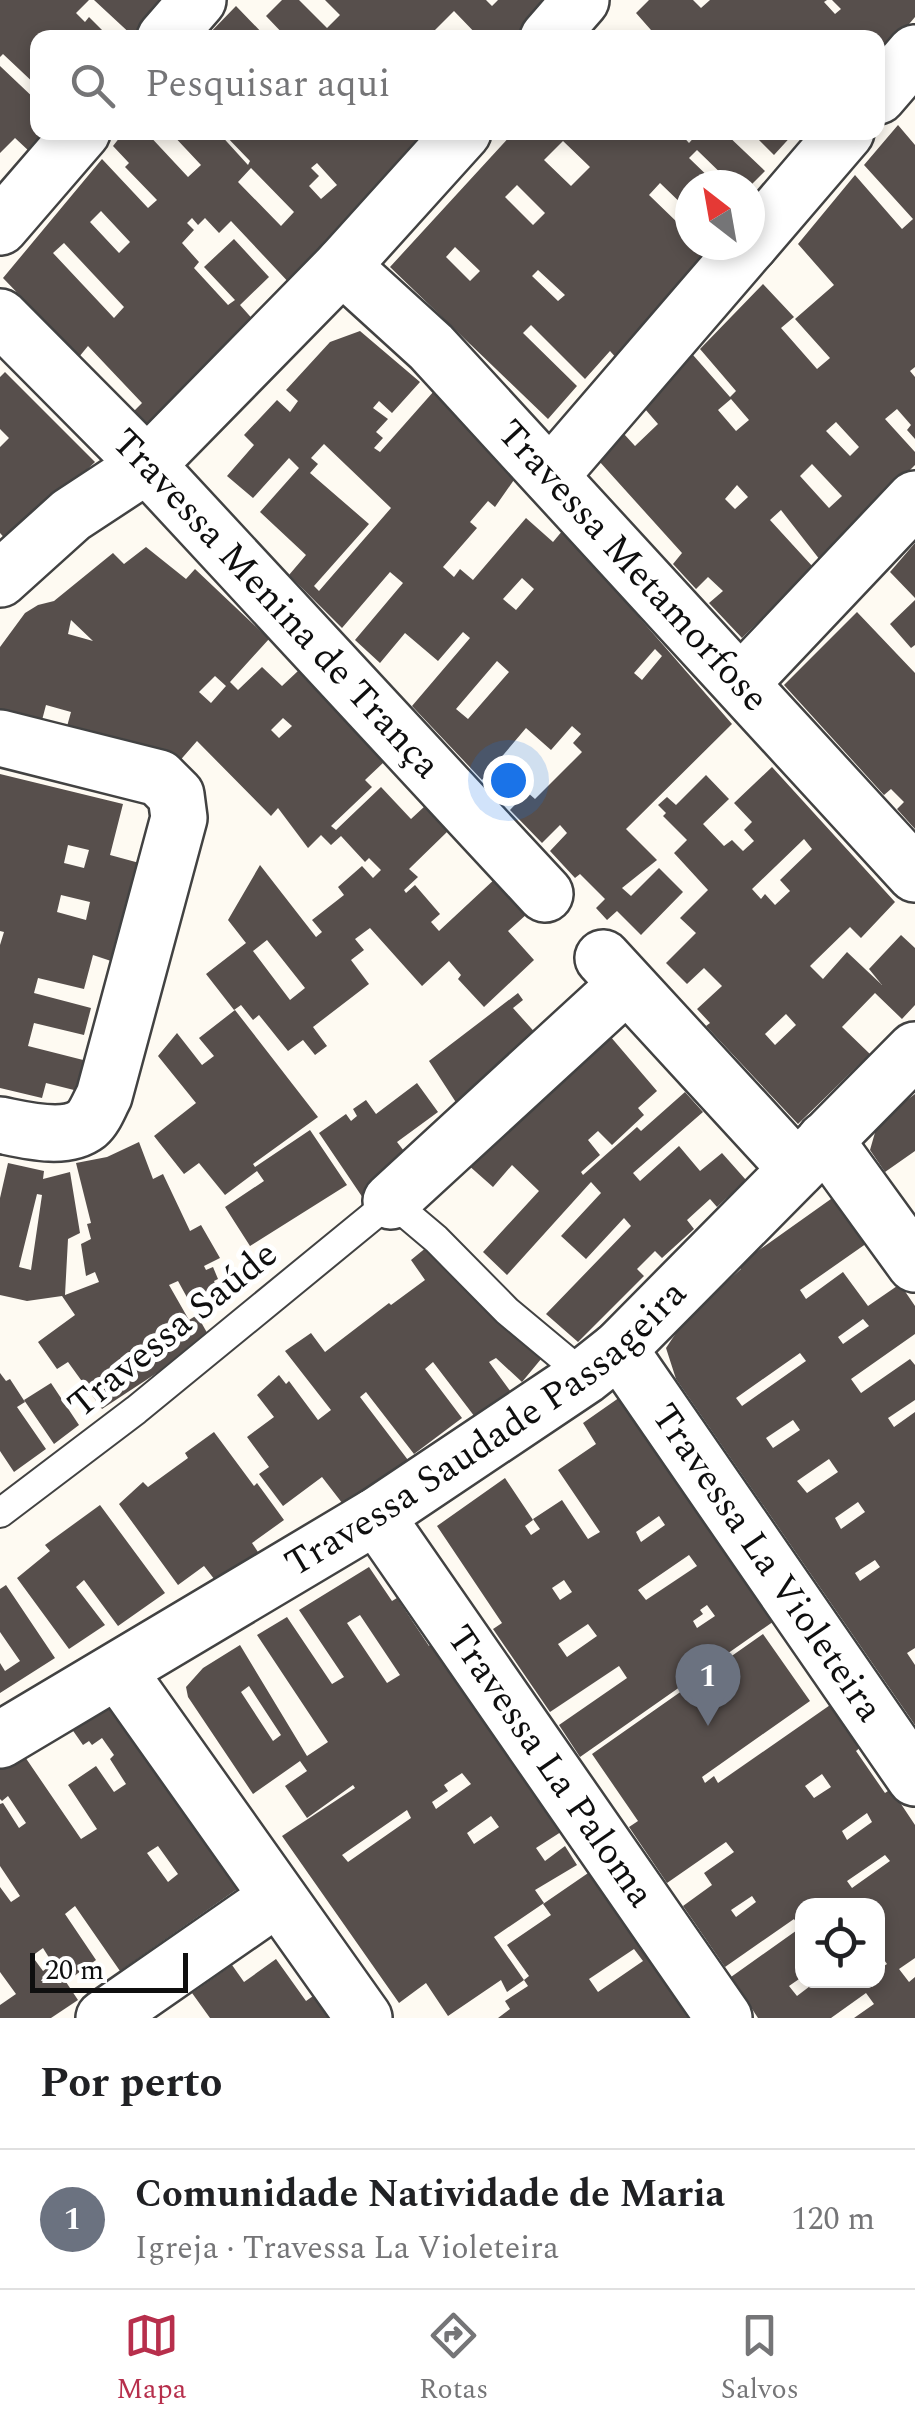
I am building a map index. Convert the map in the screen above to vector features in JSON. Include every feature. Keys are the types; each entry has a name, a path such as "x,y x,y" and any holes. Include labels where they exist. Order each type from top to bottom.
{"street":[{"path":"172,30 198,0"},
{"path":"555,30 581,0"},
{"path":"885,88 915,53"},
{"path":"0,227 75,140"},
{"path":"0,578 71,516 147,464 342,266 456,140"},
{"path":"765,227 839,140"},
{"path":"550,476 737,260"},
{"name":"Travessa Metamorfose","path":"342,266 431,347 915,874"},
{"name":"Travessa Menina de Trança","path":"0,317 147,464 544,894"},
{"path":"742,682 915,498"},
{"path":"0,738 159,778 176,795 179,818 104,1096 92,1118 66,1132 0,1125"},
{"path":"391,1201 615,971 811,1154 915,1264"},
{"name":"Travessa Saudade Passageira","path":"0,1740 376,1516 602,1363 915,1050"},
{"name":"Travessa La Violeteira","path":"602,1363 915,1778"},
{"name":"Travessa La Paloma","path":"376,1516 724,2018"},
{"path":"118,1671 364,2018"},
{"path":"104,2018 277,1898"}],"lane":[{"path":"391,1201 436,1238 507,1312 602,1363"},
{"name":"Travessa Saúde","path":"0,1514 136,1410 391,1201"}],"building":[{"path":"0,0 89,0 76,13 85,22 89,17 102,30 30,30 30,79 3,54 0,57"},
{"path":"94,0 170,0 142,30 126,30"},
{"path":"282,0 299,0 327,28 340,15 325,0 486,0 492,6 498,0 549,0 522,30 472,30 454,11 435,30 279,30 266,16"},
{"path":"649,0 693,0 701,8 710,0 827,0 824,2 835,14 841,9 832,0 915,0 915,17 885,53 885,30 651,30 636,13"},
{"path":"236,6 259,30 213,30"},
{"path":"0,66 30,94 30,140 41,140 30,152 15,138 0,153"},
{"path":"898,125 915,145 915,367 910,371 915,377 915,439 907,430 911,425 897,409 885,419 915,452 915,465 820,560 781,510 770,520 813,567 742,638 709,603 723,591 708,577 696,589 673,564 682,553 599,461 624,434 635,446 658,424 645,409 693,355 730,397 736,391 700,349 763,284 794,317 781,328 817,369 830,358 795,319 834,285 798,244 855,175 902,229 913,219 864,165","holes":["731,399 749,420 736,431 718,410","836,422 859,447 850,456 826,431","812,464 842,496 829,508 800,476","737,485 748,497 735,509 725,499"]},
{"path":"118,140 153,140 188,177 201,165 178,140 225,140 248,165 250,161 230,140 422,140 293,287 231,221 219,233 205,218 198,225 192,218 187,223 194,230 182,243 199,262 194,268 228,305 235,300 204,267 234,239 269,277 240,305 257,324 188,397 145,426 132,413 142,403 88,346 79,357 3,278 102,159 148,208 157,200 125,167 129,163 113,146","holes":["317,163 337,185 321,199 309,186 319,176 311,168","251,168 294,212 281,226 238,182","101,211 130,242 119,253 90,222","64,243 124,307 114,318 53,253"]},
{"path":"507,140 732,140 764,170 718,170 697,150 689,158 701,170 675,170 675,198 660,183 649,195 675,220 675,260 704,260 618,360 610,351 585,379 531,325 523,333 577,386 548,419 390,267","holes":["563,141 590,167 571,186 544,160","517,185 545,213 533,225 505,197","455,247 480,271 470,281 446,257","538,270 565,295 558,301 532,276"]},
{"path":"759,140 788,140 774,155"},
{"path":"360,331 420,382 392,413 379,401 373,408 388,419 376,432 383,438 374,448 380,452 434,391 516,477 495,507 488,501 470,522 477,528 443,567 454,577 460,569 473,580 526,518 553,542 563,530 732,724 626,829 657,860 622,888 631,896 659,868 683,892 641,935 617,911 607,920 596,908 605,899 580,874 575,878 550,851 567,833 560,825 542,843 510,810 527,792 535,799 582,752 573,743 581,734 572,726 551,750 526,728 482,780 412,706 470,638 463,632 438,661 405,633 380,663 355,640 403,583 390,572 342,628 289,575 306,555 260,512 299,468 289,458 253,498 227,476 254,445 244,435 277,400 290,412 298,401 286,390 330,342","holes":["324,444 391,508 319,591 314,586 369,524 310,473 318,464 311,458","522,578 534,589 516,610 503,599","655,649 662,656 642,680 634,673","497,661 509,672 468,719 456,709"]},
{"path":"5,372 95,462 9,543 0,533 0,447 9,438 0,429 0,377"},
{"path":"915,543 915,598 890,572"},
{"path":"146,547 186,579 195,569 269,639 230,682 238,690 262,667 282,686 298,671 384,762 365,780 372,787 331,826 336,830 381,787 411,819 425,806 448,831 409,869 418,877 404,890 406,893 415,885 440,914 431,922 439,931 497,877 527,914 508,931 534,960 484,1007 458,979 461,975 449,961 422,986 370,928 355,939 364,950 351,960 369,984 313,1027 327,1046 315,1055 303,1040 288,1051 259,1015 253,1020 241,1005 234,1010 206,974 246,943 228,920 260,865 316,937 322,932 312,920 344,895 338,887 362,866 373,878 381,870 369,858 365,862 341,836 331,845 321,835 308,848 278,808 271,816 197,741 177,764 66,730 71,712 46,705 41,724 0,711 0,647 25,613 54,601 113,553 124,564","holes":["71,620 93,641 68,634","215,676 226,686 211,703 199,692","283,718 292,726 279,738 271,730","267,940 305,988 290,1000 253,951"]},
{"path":"915,600 915,645 911,648 890,624"},
{"path":"857,612 915,673 915,829 897,809 904,802 891,789 884,795 784,685"},
{"path":"772,767 895,902 861,938 850,927 810,966 823,979 847,952 882,985 869,969 901,935 915,948 915,1005 902,1019 875,993 842,1027 870,1054 798,1124 706,1026 710,1023 697,1009 722,986 704,968 687,984 666,963 696,933 680,918 708,890 674,853 687,840 663,816 666,813 658,805 667,797 676,805 706,775 729,799 703,824 724,846 732,840 743,851 754,841 744,830 752,822 734,803","holes":["804,839 812,849 780,880 790,891 775,905 765,894 761,899 752,889","786,1014 796,1025 775,1045 765,1034"]},
{"path":"0,774 123,804 110,855 154,867 135,936 119,932 111,961 93,955 84,989 38,978 34,993 91,1008 84,1035 34,1023 28,1046 95,1063 82,1092 46,1083 42,1098 0,1088 0,945 4,932 0,931","holes":["68,845 89,850 84,868 64,863","61,895 90,902 86,920 57,912"]},
{"path":"518,993 523,1000 513,1008 539,1037 459,1107 429,1061"},
{"path":"235,1010 318,1117 253,1164 255,1167 310,1130 347,1185 250,1246 225,1207 264,1181 257,1171 225,1195 199,1163 184,1174 154,1136 196,1103 158,1056 177,1033 202,1065 214,1056 199,1038"},
{"path":"604,1029 657,1091 638,1108 644,1115 612,1145 598,1131 588,1140 600,1155 581,1172 583,1175 637,1127 641,1131 685,1092 703,1112 633,1173 640,1181 679,1146 700,1171 722,1153 746,1180 717,1207 710,1199 687,1220 694,1229 662,1258 655,1251 637,1269 644,1276 578,1342 546,1314 631,1226 624,1218 586,1259 561,1236 601,1193 591,1182 507,1275 483,1252 539,1191 512,1165 493,1187 467,1164"},
{"path":"417,1083 438,1112 397,1142 414,1164 365,1201 319,1133 346,1114 351,1121 357,1116 353,1109 366,1100 376,1114"},
{"path":"915,1094 915,1151 885,1172 870,1150 876,1129 886,1120 884,1117"},
{"path":"139,1142 153,1179 163,1174 190,1231 201,1225 220,1258 204,1266 206,1270 213,1267 218,1279 214,1281 223,1300 195,1312 178,1281 169,1285 189,1320 197,1315 210,1338 102,1409 68,1362 57,1369 38,1342 75,1315 62,1296 27,1301 0,1295 0,1198 8,1163 44,1171 43,1179 70,1172 80,1233 68,1239 65,1295 99,1282 95,1272 86,1276 81,1244 91,1239 87,1224 91,1223 76,1163 107,1157","holes":["37,1194 42,1195 31,1270 19,1267"]},
{"path":"838,1194 870,1241 800,1290 806,1299 843,1272 868,1306 900,1284 915,1306 915,1334 851,1379 861,1393 910,1359 915,1365 915,1400 888,1418 894,1427 915,1412 915,1648 907,1653 915,1665 915,1725 676,1379 666,1348 686,1318 741,1269 738,1265","holes":["863,1319 869,1326 843,1344 838,1337","800,1353 806,1361 742,1406 736,1398","793,1420 800,1430 773,1448 766,1438","829,1459 838,1472 807,1493 797,1481","858,1502 865,1512 841,1529 835,1518","875,1560 880,1567 860,1581 855,1573"]},
{"path":"433,1242 546,1353 522,1382 496,1358 489,1362 511,1392 478,1421 433,1362 425,1369 462,1418 414,1454 366,1392 360,1397 411,1464 346,1508 322,1477 283,1506 259,1474 269,1467 247,1437 274,1417 257,1395 279,1375 286,1384 289,1381 318,1420 331,1410 285,1351 311,1333 325,1352 425,1280 411,1260"},
{"path":"0,1373 6,1381 10,1379 25,1402 17,1407 46,1449 14,1472 0,1451"},
{"path":"51,1383 79,1425 54,1444 24,1400"},
{"path":"623,1395 777,1619 580,1757 559,1725 627,1678 619,1666 550,1712 493,1629 502,1623 437,1526 505,1478 533,1520 525,1526 531,1535 540,1529 533,1519 562,1500 588,1539 600,1532 558,1470 596,1444 583,1423","holes":["659,1516 665,1525 641,1542 636,1532","689,1555 697,1566 646,1600 638,1590","564,1580 572,1592 560,1600 552,1588","707,1605 715,1616 697,1628 693,1621 703,1614 700,1610","588,1624 597,1636 567,1657 558,1644"]},
{"path":"214,1432 284,1520 252,1543 264,1561 222,1589 204,1566 178,1585 119,1504 143,1482 148,1487 188,1458 185,1453"},
{"path":"100,1505 165,1593 118,1626 84,1580 76,1587 105,1625 69,1649 17,1578 50,1551 45,1545"},
{"path":"369,1567 392,1601 397,1598 429,1646 436,1641 564,1830 536,1848 545,1861 565,1846 577,1865 535,1890 544,1903 494,1937 524,1980 507,1992 501,1980 448,2016 426,1983 399,2003 282,1836 355,1788 353,1785 307,1818 285,1786 307,1771 300,1761 253,1794 188,1697 186,1687 203,1668 240,1645 307,1756 328,1742 257,1635 287,1617 332,1684 344,1677 299,1610","holes":["360,1615 400,1675 387,1683 347,1623","249,1686 281,1735 273,1741 241,1692","462,1773 471,1784 436,1809 432,1802 448,1791 444,1785","407,1810 411,1818 348,1862 342,1855","491,1816 499,1827 474,1844 467,1833"]},
{"path":"6,1585 55,1658 0,1693 0,1663 5,1671 20,1661 0,1632 0,1589"},
{"path":"763,1634 810,1701 702,1777 705,1783 714,1776 718,1783 833,1703 862,1746 856,1751 885,1793 891,1789 915,1825 915,1958 899,1969 909,1982 915,1977 915,2018 854,2018 874,2004 866,1993 831,2018 758,2018 731,1977 795,1932 795,1982 789,1986 797,1996 808,1988 885,1988 885,1898 795,1898 795,1920 725,1967 683,1906 712,1885 704,1873 734,1852 726,1842 667,1883 629,1827 638,1821 592,1754","holes":["822,1774 831,1787 814,1798 805,1786","867,1813 872,1822 847,1840 842,1831","885,1855 890,1861 852,1888 847,1881","752,1896 756,1902 736,1917 731,1910"]},
{"path":"115,1695 243,1885 120,1971 75,1906 65,1914 96,1960 66,1982 78,2000 51,2018 0,2018 0,2005 16,1994 0,1972 0,1887 11,1902 20,1896 0,1866 0,1804 19,1828 26,1823 8,1796 0,1799 0,1768 23,1754 81,1839 97,1829 68,1785 96,1766 114,1792 126,1784 102,1738 92,1745 89,1741 83,1745 69,1725","holes":["158,1846 178,1874 168,1882 147,1853","43,1948 53,1964 43,1971 32,1956"]},
{"path":"594,1869 695,2018 498,2018 510,2009 505,2001 528,1986 524,1980 529,1976 507,1945 551,1915 543,1904","holes":["634,1949 643,1961 598,1992 589,1979"]},
{"path":"276,1959 306,2001 316,1994 334,2018 210,2018 192,1993 232,1965 244,1982"}],"place":[{"name":"Comunidade Natividade de Maria","path":"708,1726"}]}
